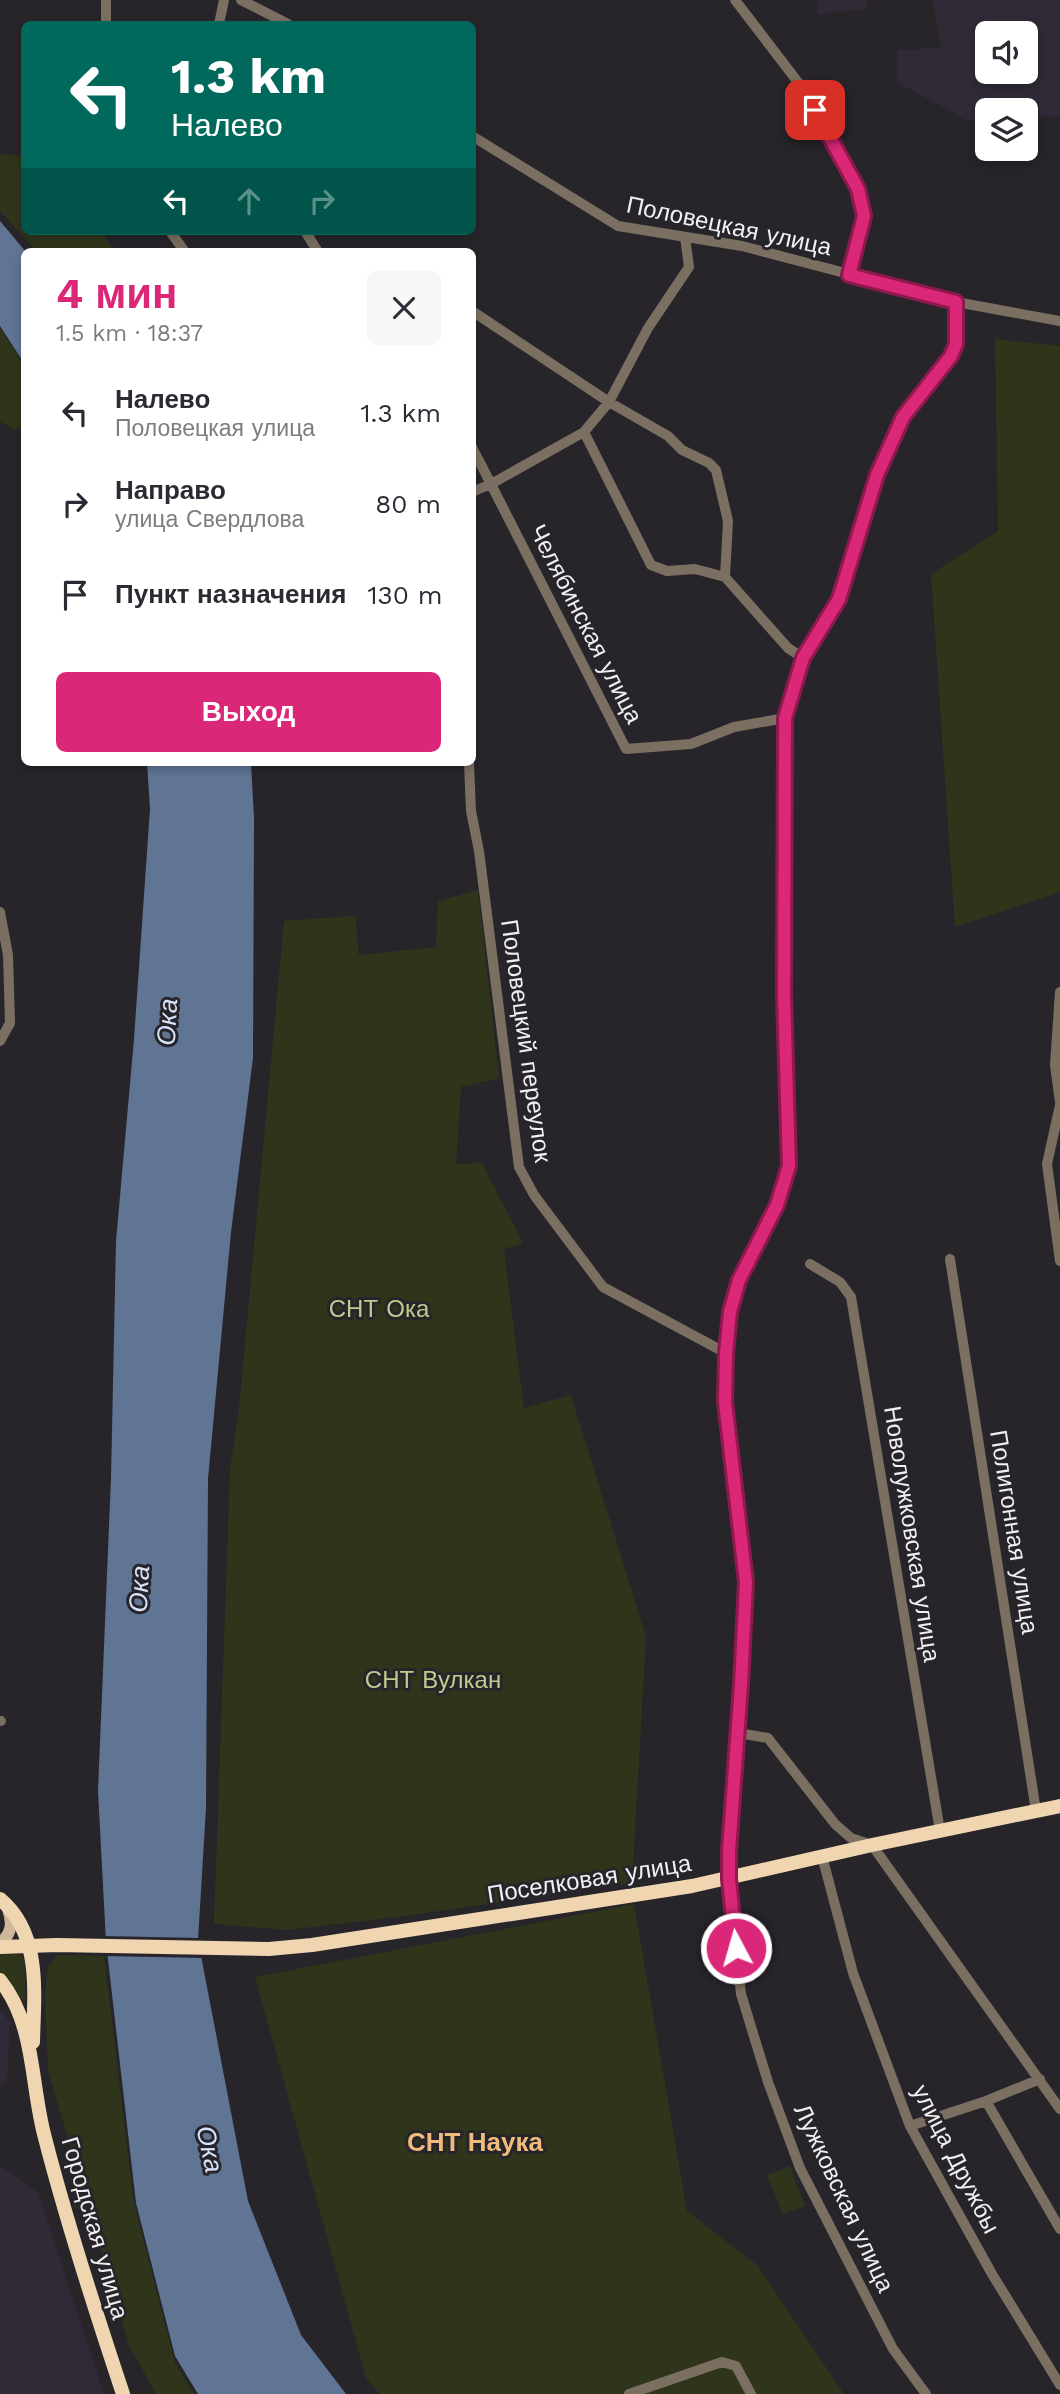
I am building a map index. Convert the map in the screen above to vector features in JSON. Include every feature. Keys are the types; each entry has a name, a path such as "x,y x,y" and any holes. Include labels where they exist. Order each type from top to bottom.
{"highway":[{"name":"Поселковая улица","path":"0,1945 245,1949 312,1945 729,1879 822,1856 1060,1806"},
{"path":"1,1900 17,1920 34,1934 60,1945"},
{"path":"17,1920 29,1945 34,1990"},
{"path":"33,2073 34,1990 37,1966 47,1948 60,1945"},
{"path":"0,1980 11,1994 20,2013 33,2073"},
{"name":"Городская улица","path":"33,2073 44,2137 123,2394"}],"main road":[{"path":"0,1945 9,1935 11,1928 11,1920 1,1900"}],"street":[{"path":"106,0 106,21"},
{"path":"220,21 224,0"},
{"path":"241,0 282,21"},
{"path":"734,0 804,90 858,189 864,216 849,275"},
{"name":"Половецкая улица","path":"476,138 618,226 742,246 956,302 1060,321"},
{"path":"476,490 584,432 609,402 648,328 689,267 685,237"},
{"name":"Лужковская улица","path":"926,2394 893,2349 800,2168 768,2082 741,1994 729,1879 732,1789 738,1733 746,1582 725,1402 730,1312 739,1280 777,1205 789,1166 784,995 785,718 803,658 839,599 877,475 903,417 951,356 956,344 956,302"},
{"path":"476,314 609,402 668,436 682,450 709,463 716,470 728,521 725,577"},
{"path":"584,432 651,565 667,571 695,569 725,577 788,648 803,658"},
{"name":"Челябинская улица","path":"476,455 626,749 691,744 734,727 785,718"},
{"name":"Половецкий переулок","path":"469,766 471,811 479,851 519,1167 534,1195 603,1287 726,1353"},
{"path":"0,912 9,1023 0,1041"},
{"path":"1060,992 1055,1065 1060,1103 1046,1164 1055,1191 1060,1261"},
{"name":"Полигонная улица","path":"950,1259 1036,1811"},
{"name":"Новолужковская улица","path":"810,1264 840,1282 851,1297 940,1831"},
{"path":"738,1733 768,1738 835,1824 851,1838 872,1845 1060,2109"},
{"name":"улица Дружбы","path":"822,1856 853,1973 910,2126 992,2274 1060,2385"},
{"path":"910,2126 986,2101 1040,2079"},
{"path":"986,2101 1060,2229"},
{"path":"629,2394 722,2362 736,2366 751,2394"}],"shaded area":[{"path":"817,0 867,0 867,9 818,14"},
{"path":"933,0 1060,0 1060,116 1038,117 1038,98 975,98 975,120 967,120 897,82 897,51 941,47"},
{"path":"0,2010 10,2022 7,2080 0,2087"},
{"path":"0,2166 38,2192 104,2394 0,2394"}],"green space":[{"path":"0,154 21,156 21,234 0,211"},
{"path":"22,235 104,235 112,248 33,248"},
{"path":"0,327 21,360 21,426 14,430 0,421"},
{"path":"995,339 1060,346 1060,892 955,927 931,574 998,531"},
{"name":"СНТ Вулкан","path":"478,890 499,1078 461,1087 456,1164 482,1163 523,1243 504,1249 524,1408 571,1395 646,1637 632,1883 287,1930 214,1924 230,1470 239,1409 284,921 355,916 359,955 436,947 438,901"},
{"path":"634,1904 687,2211 757,2265 844,2394 380,2394 366,2378 255,1977"},
{"path":"0,1952 18,1954 24,1959 24,2002 0,1972"},
{"path":"58,1955 104,1956 134,2204 175,2363 194,2394 156,2394 129,2345 48,2071 45,1993 48,1967"},
{"path":"790,2166 805,2206 783,2214 767,2175"}],"water":[{"path":"0,221 23,248 21,358 0,326"},
{"name":"Ока","path":"147,766 251,766 254,819 253,1058 231,1232 208,1479 206,1808 198,1940 248,2201 301,2335 346,2394 198,2394 175,2356 136,2203 106,1942 98,1791 111,1478 116,1241 150,809"}],"pier":[{"path":"102,1936 201,1938 205,1958 104,1956"}],"district":[{"name":"СНТ Наука","path":"475,2142"}],"route":[{"path":"736,1948 729,1851 746,1582 725,1402 726,1353 730,1312 739,1280 777,1205 789,1166 784,995 785,718 803,658 839,599 877,475 903,417 951,356 956,344 956,302 849,275 864,216 858,189 815,110"}],"park label":[{"name":"СНТ Ока","path":"379,1309"}]}
